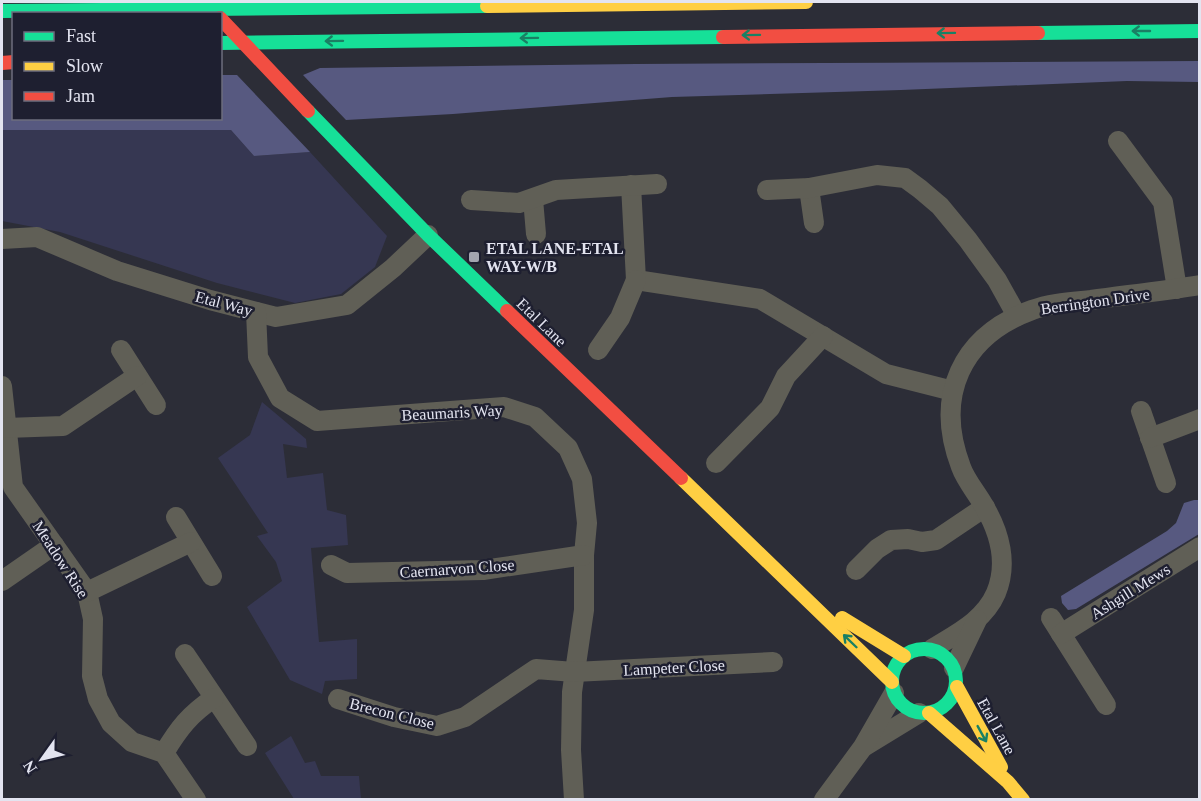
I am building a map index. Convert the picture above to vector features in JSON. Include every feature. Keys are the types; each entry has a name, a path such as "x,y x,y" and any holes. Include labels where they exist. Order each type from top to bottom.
{"main road":[{"path":"63,2 130,9"},
{"path":"2,11 806,2"},
{"name":"Etal Lane","path":"222,20 428,235 798,590 893,688"},
{"path":"222,43 1200,31"},
{"name":"Etal Lane","path":"798,590 904,656"},
{"path":"917,649 932,649 945,656 955,677 955,693 942,709 924,713 904,706 893,688 895,668 904,656 917,649"},
{"name":"Etal Lane","path":"955,677 1008,782"},
{"name":"Etal Lane","path":"924,713 1008,782 1023,800"}],"street":[{"path":"1118,141 1163,202 1177,289"},
{"path":"767,190 809,188 877,175 905,178 940,206 968,240 997,280 1017,316"},
{"path":"471,200 519,203 556,190 657,184"},
{"path":"598,350 620,318 636,280 631,185"},
{"path":"809,188 814,223"},
{"path":"533,199 536,234"},
{"name":"Etal Way","path":"2,239 37,237 117,271 210,300 276,317 347,305 393,268 428,235"},
{"path":"636,280 760,299 886,374 953,391"},
{"name":"Berrington Drive","path":"955,677 977,620 995,595 1001,569 1000,543 996,528 961,468 957,455 951,414 953,391 959,371 980,341 1002,324 1035,309 1200,285"},
{"name":"Beaumaris Way","path":"256,312 258,357 280,398 317,421 504,407 535,417 568,448 582,479 587,523 584,555 584,610 574,672 571,750 574,800"},
{"path":"716,463 770,408 786,376 823,336"},
{"path":"121,350 156,405"},
{"path":"6,428 63,426 137,376"},
{"name":"Meadow Rise","path":"2,386 13,487 87,592 93,619 92,676 98,699 111,723 132,742 164,753"},
{"path":"1141,411 1166,483"},
{"path":"1150,438 1200,419"},
{"path":"856,570 877,549 891,540 908,539 922,542 936,540 985,507"},
{"path":"176,517 212,576"},
{"path":"87,592 191,542"},
{"path":"2,581 54,545"},
{"name":"Ashgill Mews","path":"1106,705 1056,626 1200,547"},
{"name":"Caernarvon Close","path":"331,565 348,573 483,570 584,555"},
{"name":"Berrington Drive","path":"932,649 977,620"},
{"path":"185,654 247,746"},
{"name":"Lampeter Close","path":"574,672 773,662"},
{"name":"Brecon Close","path":"338,699 394,717 437,726 465,717 536,669 574,672"},
{"path":"824,800 863,747 893,688"},
{"path":"196,800 164,753 180,726 196,710 214,698"},
{"path":"863,747 924,713"}],"shaded area":[{"path":"1200,61 1199,82 1127,81 672,97 346,120 303,75 320,68"},
{"path":"222,75 237,75 310,152 254,156 231,130 2,130 2,80 12,80 12,120 222,120"},
{"path":"2,130 231,130 254,156 310,152 387,236 375,267 341,294 295,303 217,283 60,232 2,221"},
{"path":"262,402 306,439 307,448 283,444 287,478 323,473 327,510 346,515 348,545 311,548 319,642 357,639 357,679 325,681 322,694 290,680 247,607 282,581 276,562 257,536 268,533 218,458 250,435"},
{"path":"1199,500 1199,534 1076,609 1068,610 1062,603 1061,596 1167,531 1176,523 1184,503"},
{"path":"291,736 305,763 315,761 321,776 359,776 361,799 294,799 265,753"}],"traffic: fast":[{"path":"2,11 487,6"},
{"path":"1038,33 1200,31"},
{"path":"222,43 723,37"},
{"path":"308,111 428,235 507,311"},
{"path":"918,649 930,649 947,658 954,669 956,681 954,693 947,704 930,713 918,713 906,708 897,699 892,687 892,675 897,663 906,654 918,649"}],"traffic: slow":[{"path":"487,6 806,2"},
{"path":"681,478 892,682"},
{"path":"842,618 904,656"},
{"path":"957,687 1001,767"},
{"path":"929,713 1008,782 1023,800"}],"traffic: jam":[{"path":"222,20 308,111"},
{"path":"723,37 1038,33"},
{"path":"2,63 12,62"},
{"path":"507,311 681,478"}],"place":[{"name":"ETAL LANE-ETAL WAY-W/B","path":"474,257"}]}
